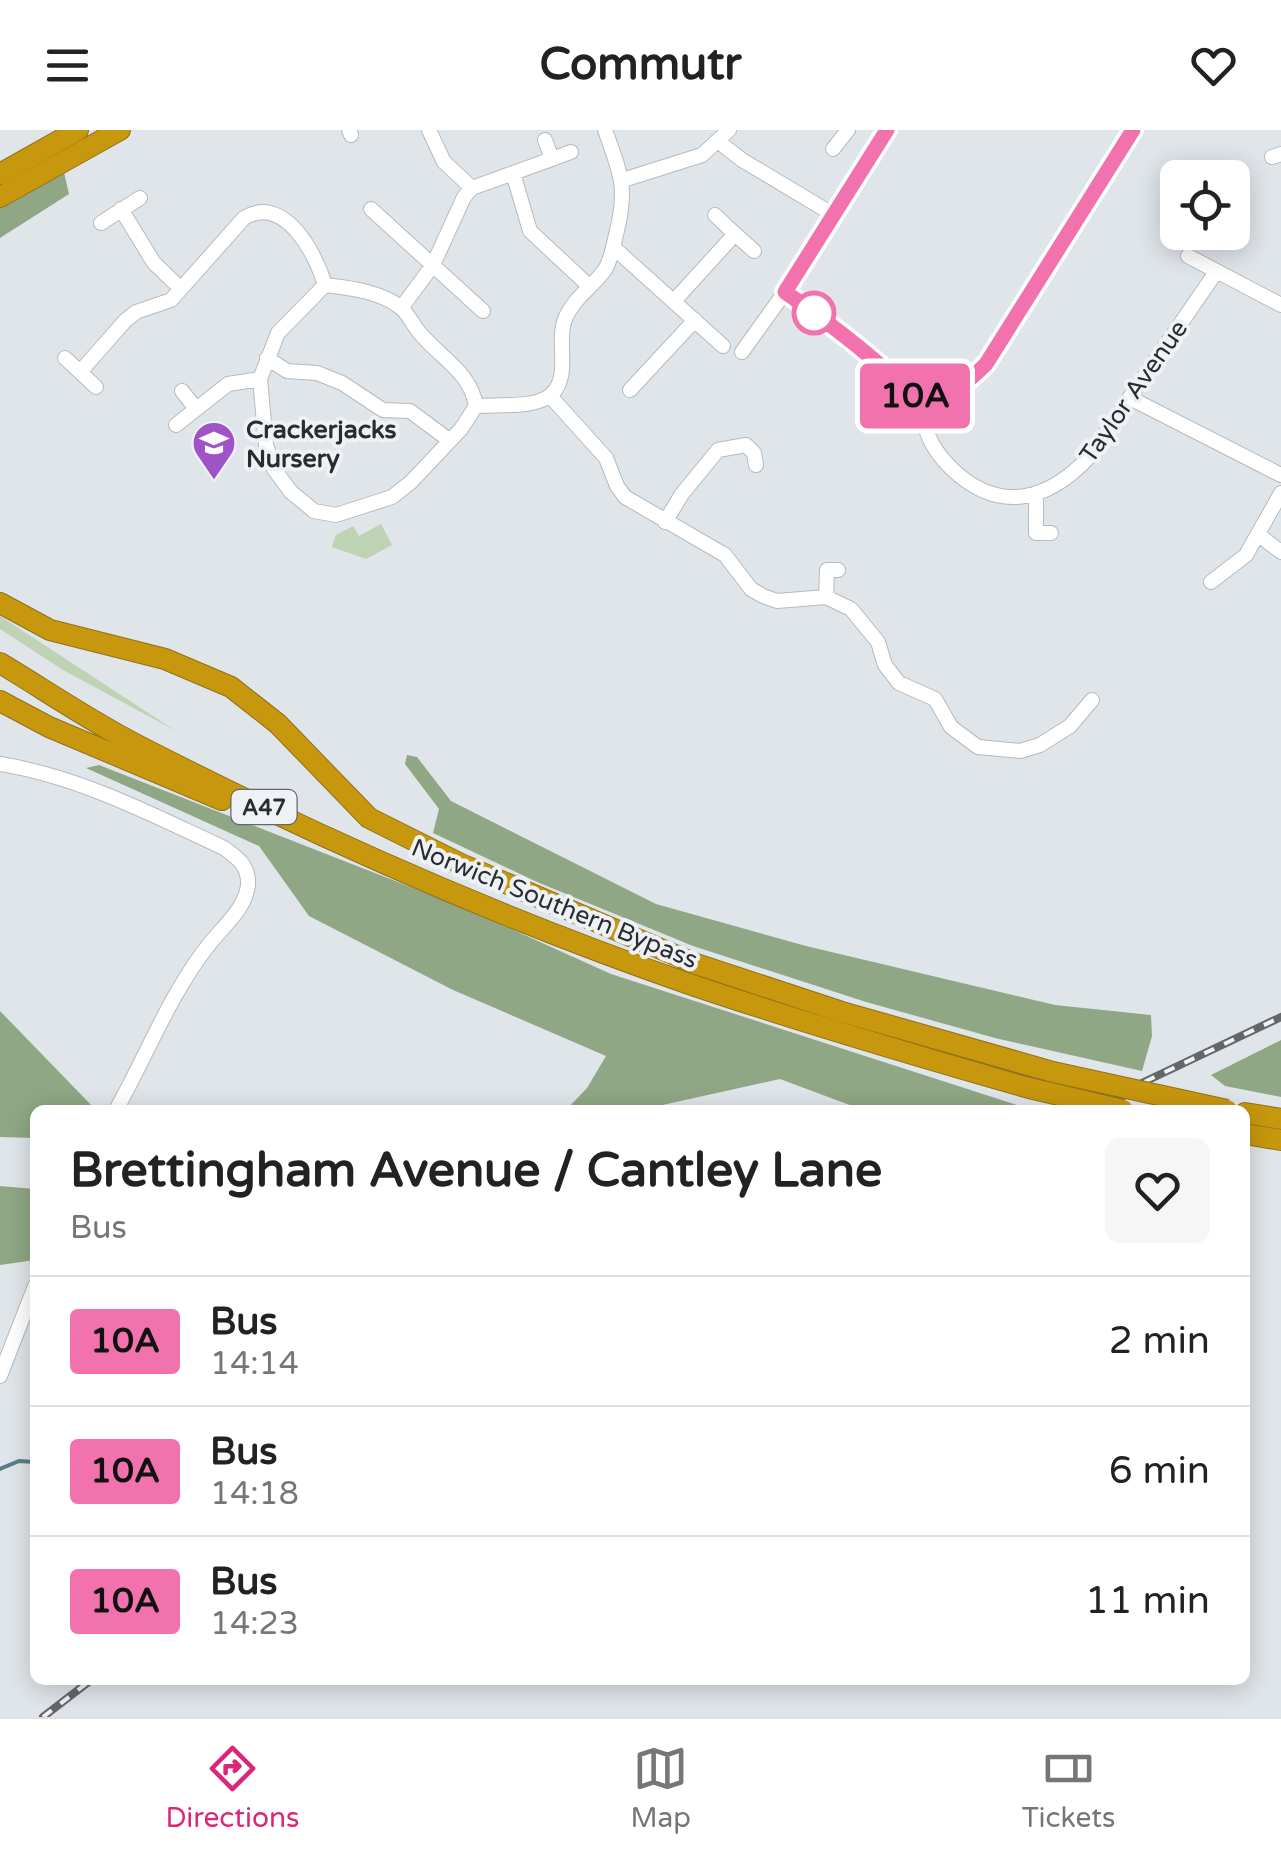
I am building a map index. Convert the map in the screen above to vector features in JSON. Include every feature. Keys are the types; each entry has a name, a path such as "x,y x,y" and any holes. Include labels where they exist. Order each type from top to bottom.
{"highway":[{"path":"0,174 78,130"},
{"path":"0,197 120,130"},
{"name":"A47","path":"0,603 50,630 166,659 232,687 278,724 369,818 461,864 696,964 842,1012 1053,1072 1204,1105"},
{"name":"Norwich Southern Bypass","path":"0,662 133,744 332,840 540,927 747,1003 1029,1088 1102,1105"},
{"name":"A47","path":"0,700 48,727 138,766 540,927"},
{"path":"1251,1114 1281,1119"},
{"path":"1250,1135 1281,1140"}],"street":[{"path":"429,130 444,162 472,188"},
{"path":"325,285 278,333 260,379 266,445 274,470 314,512 336,515 392,497 411,482 476,406 537,402 550,396 562,371 561,332 566,317 604,270 624,202 623,180 605,130"},
{"path":"834,150 848,130"},
{"path":"742,352 785,292 887,130"},
{"path":"785,292 866,352 909,394 921,399 951,392 970,381 986,364 1133,130"},
{"path":"623,180 702,155 724,136 742,160 834,215"},
{"path":"545,140 552,158"},
{"path":"402,308 433,265 464,197 472,188 571,152"},
{"path":"513,173 530,232 589,286"},
{"path":"101,222 140,198"},
{"path":"121,209 154,264 181,289"},
{"path":"371,209 483,311"},
{"path":"80,372 125,321 136,312 170,300 244,218 262,211 278,216 306,242 317,258 325,285"},
{"path":"715,215 754,251"},
{"path":"674,301 735,234"},
{"path":"613,247 724,346"},
{"path":"1188,256 1281,305"},
{"name":"Taylor Avenue","path":"1036,493 1069,479 1089,457 1216,272"},
{"path":"325,285 355,289 402,308 420,334 462,374 476,406"},
{"path":"630,390 695,320"},
{"path":"65,358 96,387"},
{"path":"267,358 287,371 317,374 342,383 384,410 410,411 449,440"},
{"path":"176,425 228,384 260,379"},
{"path":"182,392 196,409"},
{"path":"550,396 606,458 625,497 725,555 751,589 763,596 777,600 826,596 851,609 878,642 885,664 899,683 935,699 951,727 978,748 1020,750 1040,745 1070,726 1092,700"},
{"path":"1130,398 1281,475"},
{"path":"921,399 922,415 936,452 960,477 994,496 1036,493 1037,534"},
{"path":"666,522 690,483 718,450 746,445 754,453 756,465"},
{"path":"1216,572 1246,555 1281,493"},
{"path":"1259,535 1281,552"},
{"path":"826,596 827,570"},
{"path":"0,764 54,776 122,800 224,848 240,859 246,870 244,901 193,968 119,1105"},
{"path":"0,1376 30,1299"}],"green space":[{"path":"63,168 69,194 0,238 0,206"},
{"path":"381,524 392,545 366,559 332,547 336,535 353,526 359,536"},
{"path":"0,616 176,731 63,670 0,629"},
{"path":"407,755 417,757 451,801 656,904 806,946 1055,1005 1151,1015 1152,1036 1142,1071 995,1038 866,1002 693,946 537,882 433,833 439,809 405,764"},
{"path":"99,765 467,909 611,974 1017,1105 850,1105 780,1079 663,1105 571,1105 587,1088 606,1056 453,990 309,916 259,846 86,768"},
{"path":"0,1011 91,1105 30,1105 30,1138 0,1137"},
{"path":"1281,1040 1281,1097 1225,1086 1211,1075"},
{"path":"0,1186 30,1189 30,1261 0,1265"}],"waterway":[{"path":"0,1469 19,1461 30,1462"}],"railway":[{"path":"1096,1105 1281,1017"},
{"path":"43,1717 85,1685"}],"bus line":[{"name":"10A","path":"887,130 785,292 866,352 909,394 921,399 951,392 970,381 986,364 1133,130"}],"place":[{"name":"Crackerjacks Nursery","path":"214,481"}]}
